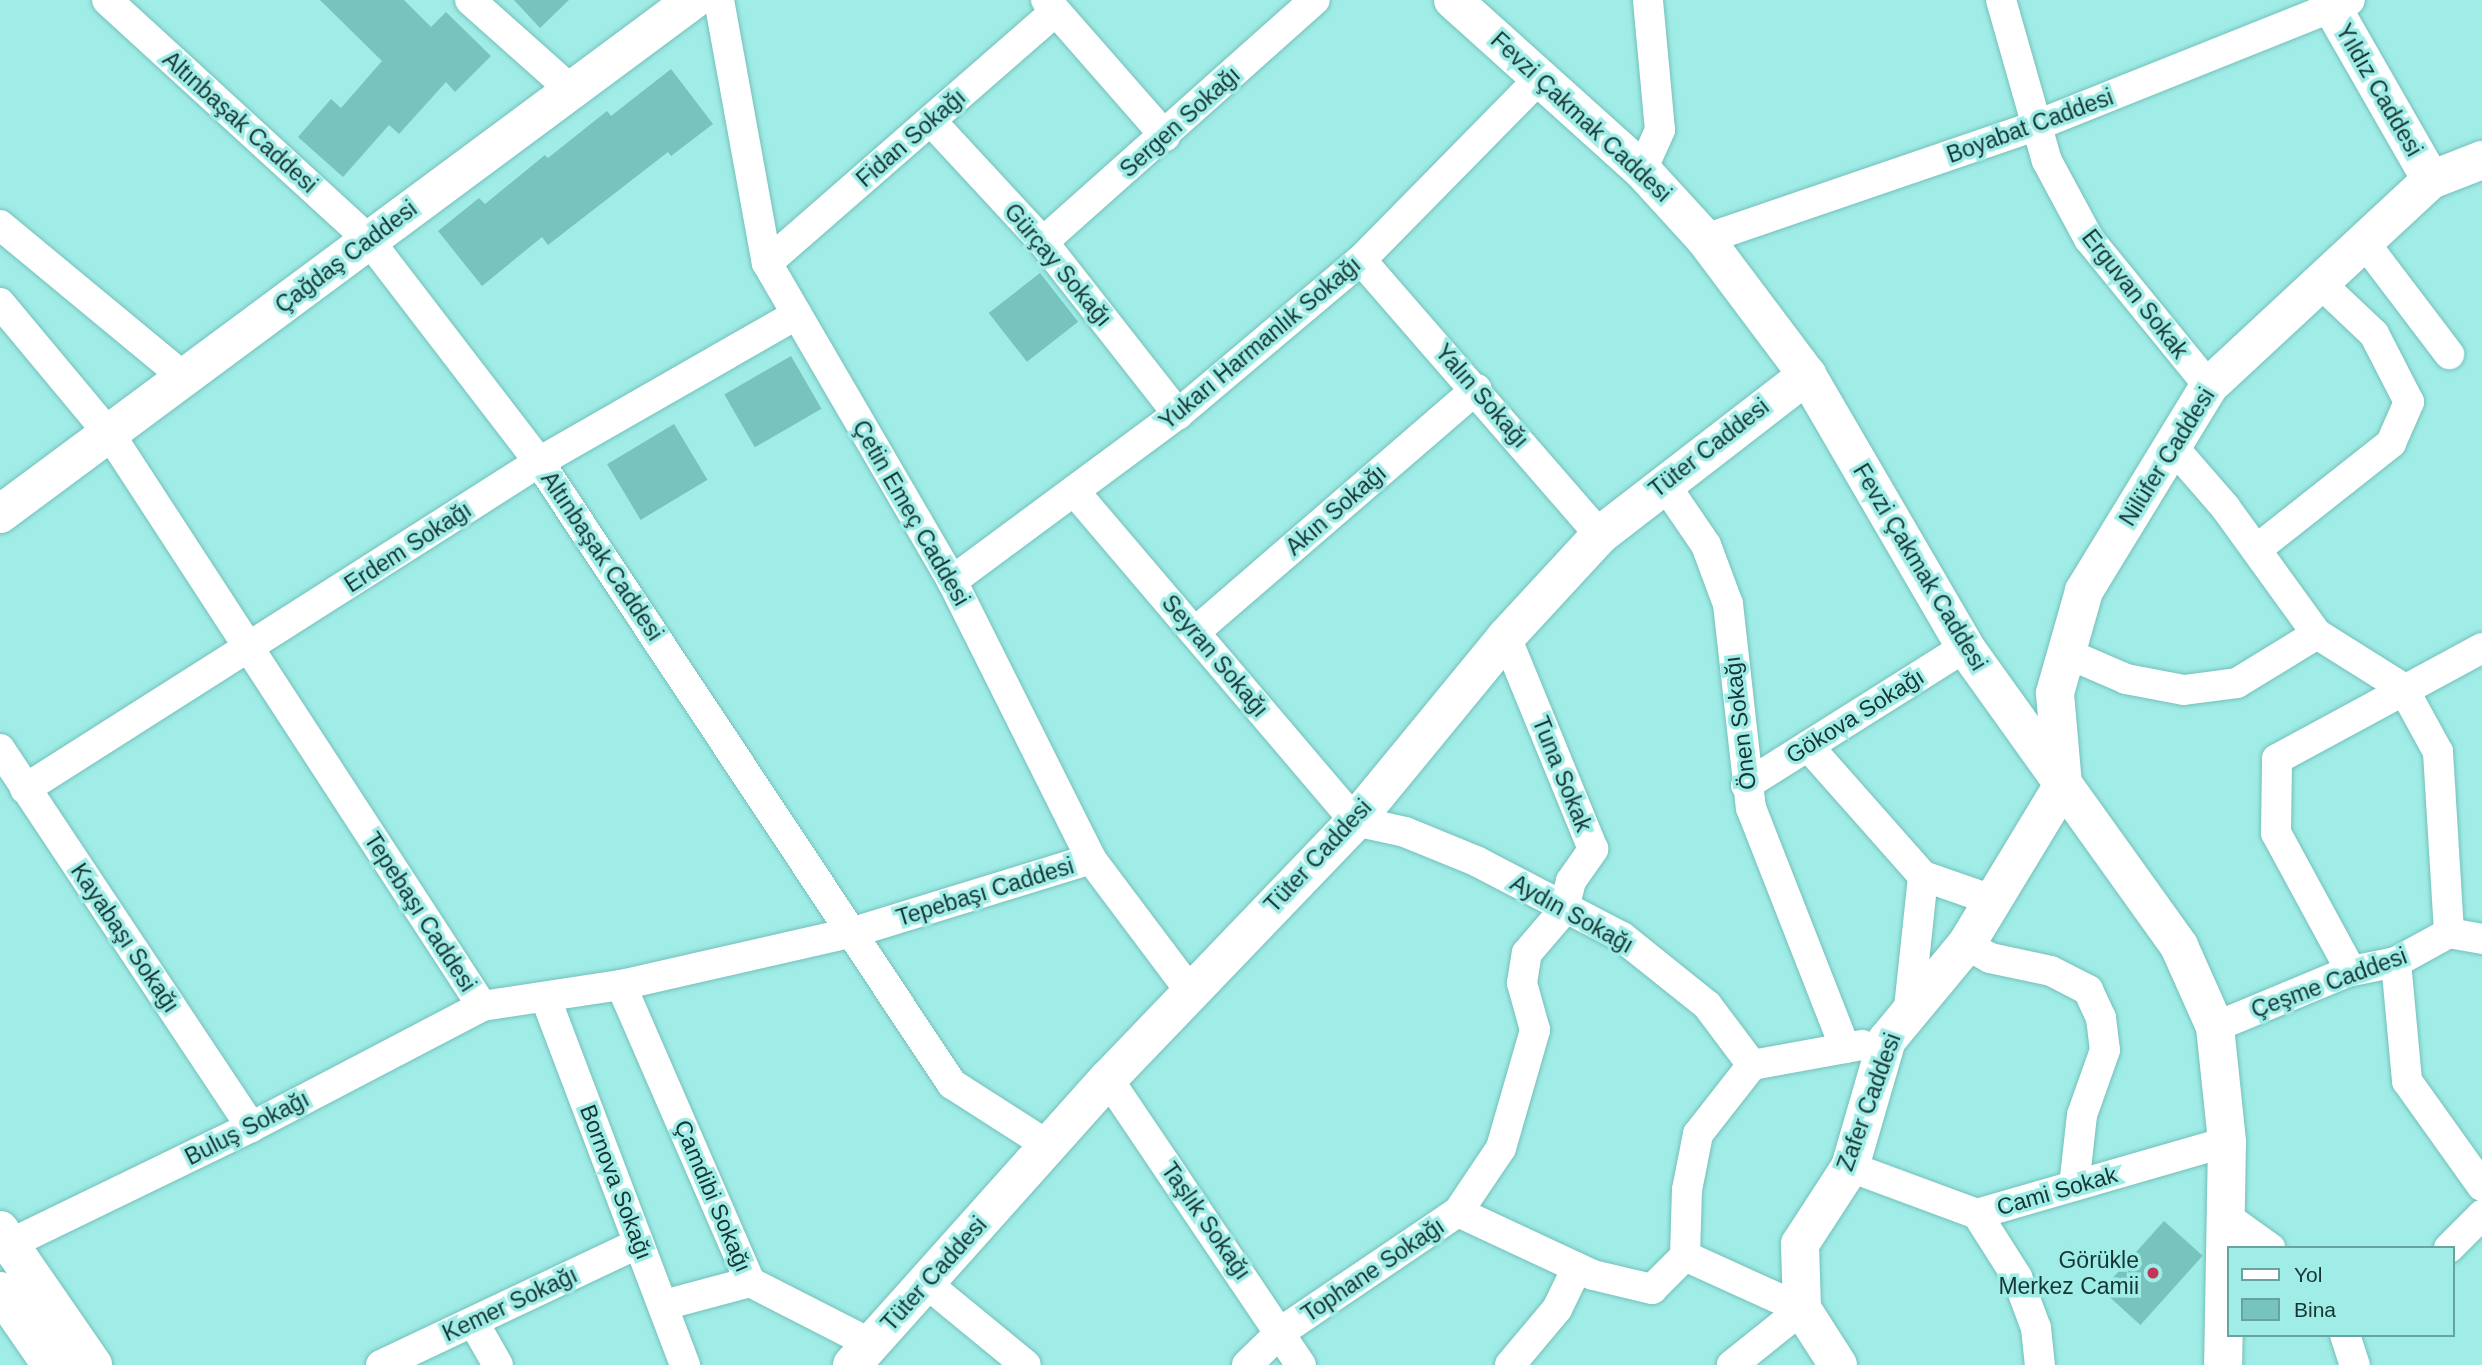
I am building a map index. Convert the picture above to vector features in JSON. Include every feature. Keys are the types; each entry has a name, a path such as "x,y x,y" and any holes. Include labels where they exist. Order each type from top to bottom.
{"street":[{"name":"Altınbaşak Caddesi","path":"107,0 368,239 538,462 854,932 952,1084 1049,1146"},
{"path":"470,0 571,90"},
{"name":"Çağdaş Caddesi","path":"0,514 111,436 368,239 693,0"},
{"name":"Çetin Emeç Caddesi","path":"719,0 767,263 952,581 1091,859 1190,991"},
{"name":"Sergen Sokağı","path":"1043,242 1315,0"},
{"name":"Fevzi Çakmak Caddesi","path":"1453,0 1542,76 1642,170 1705,240 1807,375 1965,648 2179,946 2216,1027 2227,1142 2227,1246"},
{"path":"1642,170 1660,130 1648,0"},
{"name":"Erguvan Sokak","path":"2001,0 2047,161 2088,239 2209,386"},
{"name":"Boyabat Caddesi","path":"1705,240 2035,126 2337,3"},
{"name":"Yıldız Caddesi","path":"2337,3 2431,180"},
{"path":"1050,6 1165,136"},
{"name":"Fidan Sokağı","path":"767,263 931,121 1050,6"},
{"name":"Yukarı Harmanlık Sokağı","path":"952,581 1178,414 1361,260 1542,76"},
{"name":"Gürçay Sokağı","path":"931,121 1043,242 1178,414"},
{"name":"Nilüfer Caddesi","path":"2063,785 2055,693 2084,591 2209,386 2431,180 2482,160"},
{"path":"0,225 185,378"},
{"path":"2364,242 2449,354"},
{"name":"Yalın Sokağı","path":"1361,260 1477,389 1600,535"},
{"path":"2257,550 2391,443 2409,402 2374,334 2320,282"},
{"name":"Tepebaşı Caddesi","path":"0,303 111,436 482,1006 546,999 621,985 854,932 1091,859"},
{"name":"Erdem Sokağı","path":"25,789 250,650 538,462 797,314"},
{"name":"Tüter Caddesi","path":"862,1354 1108,1079 1354,821 1506,637 1600,535 1663,482 1807,375"},
{"name":"Akın Sokağı","path":"1195,632 1477,389"},
{"path":"2172,446 2257,550 2317,634 2403,688 2438,752 2449,933 2482,939"},
{"name":"Önen Sokağı","path":"1663,482 1706,545 1728,604 1746,785 1844,1048"},
{"name":"Seyran Sokağı","path":"1074,491 1354,821"},
{"path":"2066,653 2126,679 2184,690 2237,683 2317,634"},
{"name":"Tuna Sokak","path":"1458,1212 1501,1148 1535,1030 1522,983 1527,953 1563,911 1571,881 1592,849 1506,637"},
{"name":"Gökova Sokağı","path":"1746,785 1965,648"},
{"path":"2351,971 2276,833 2277,759 2403,688 2482,648"},
{"path":"1808,746 1923,876 1992,901"},
{"name":"Kayabaşı Sokağı","path":"0,749 251,1127"},
{"name":"Zafer Caddesi","path":"1802,1309 1800,1244 1850,1167 1887,1040 1909,1008 1966,945 2063,785"},
{"name":"Aydın Sokağı","path":"1354,821 1405,832 1478,862 1563,911 1622,937 1707,1005 1752,1065"},
{"path":"1909,1008 1923,876"},
{"name":"Çeşme Caddesi","path":"2216,1027 2351,971 2396,962 2449,933"},
{"path":"1966,945 1990,958 2051,971 2088,990 2101,1018 2105,1051 2082,1115 2074,1186"},
{"path":"2396,962 2407,1081 2482,1186"},
{"name":"Çamdibi Sokağı","path":"621,985 750,1282 862,1354"},
{"name":"Bornova Sokağı","path":"546,999 685,1365"},
{"name":"Buluş Sokağı","path":"5,1237 251,1127 482,1006"},
{"path":"1838,1365 1802,1309 1685,1256 1687,1190 1698,1134 1752,1065 1887,1040"},
{"name":"Taşlık Sokağı","path":"1108,1079 1282,1331 1301,1365"},
{"name":"Cami Sokak","path":"1850,1167 1976,1214 2227,1142"},
{"name":"Tophane Sokağı","path":"1247,1365 1282,1331 1458,1212 1577,1268 1652,1289 1685,1256"},
{"path":"1976,1214 2017,1277 2036,1328 2040,1365"},
{"path":"2451,1246 2482,1215"},
{"path":"2228,1218 2267,1246"},
{"path":"5,1237 93,1365"},
{"name":"Kemer Sokağı","path":"381,1365 639,1243"},
{"name":"Fevzi Çakmak Caddesi","path":"2222,1365 2226,1267"},
{"path":"1510,1365 1557,1310 1577,1268"},
{"path":"664,1305 750,1282"},
{"path":"926,1283 1026,1365"},
{"path":"0,1291 51,1365"},
{"path":"1732,1365 1802,1309"},
{"path":"474,1323 498,1365"},
{"path":"2346,1337 2355,1365"}],"building":[{"path":"320,0 404,0 431,27 446,12 491,56 455,92 446,82 399,134 389,125 343,177 298,137 331,99 341,108 382,61"},
{"path":"514,0 569,0 540,28"},
{"path":"671,69 713,124 671,156 668,152 548,245 542,237 482,286 438,231 479,198 485,204 545,155 548,158 607,111 611,116"},
{"path":"1040,273 1078,322 1027,362 989,313"},
{"path":"791,356 822,409 755,447 724,394"},
{"path":"674,424 707,480 641,520 607,464"},
{"name":"Görükle Merkez Camii","path":"2164,1221 2203,1256 2140,1325 2102,1290"}],"place":[{"name":"Görükle Merkez Camii","path":"2153,1273"}]}
